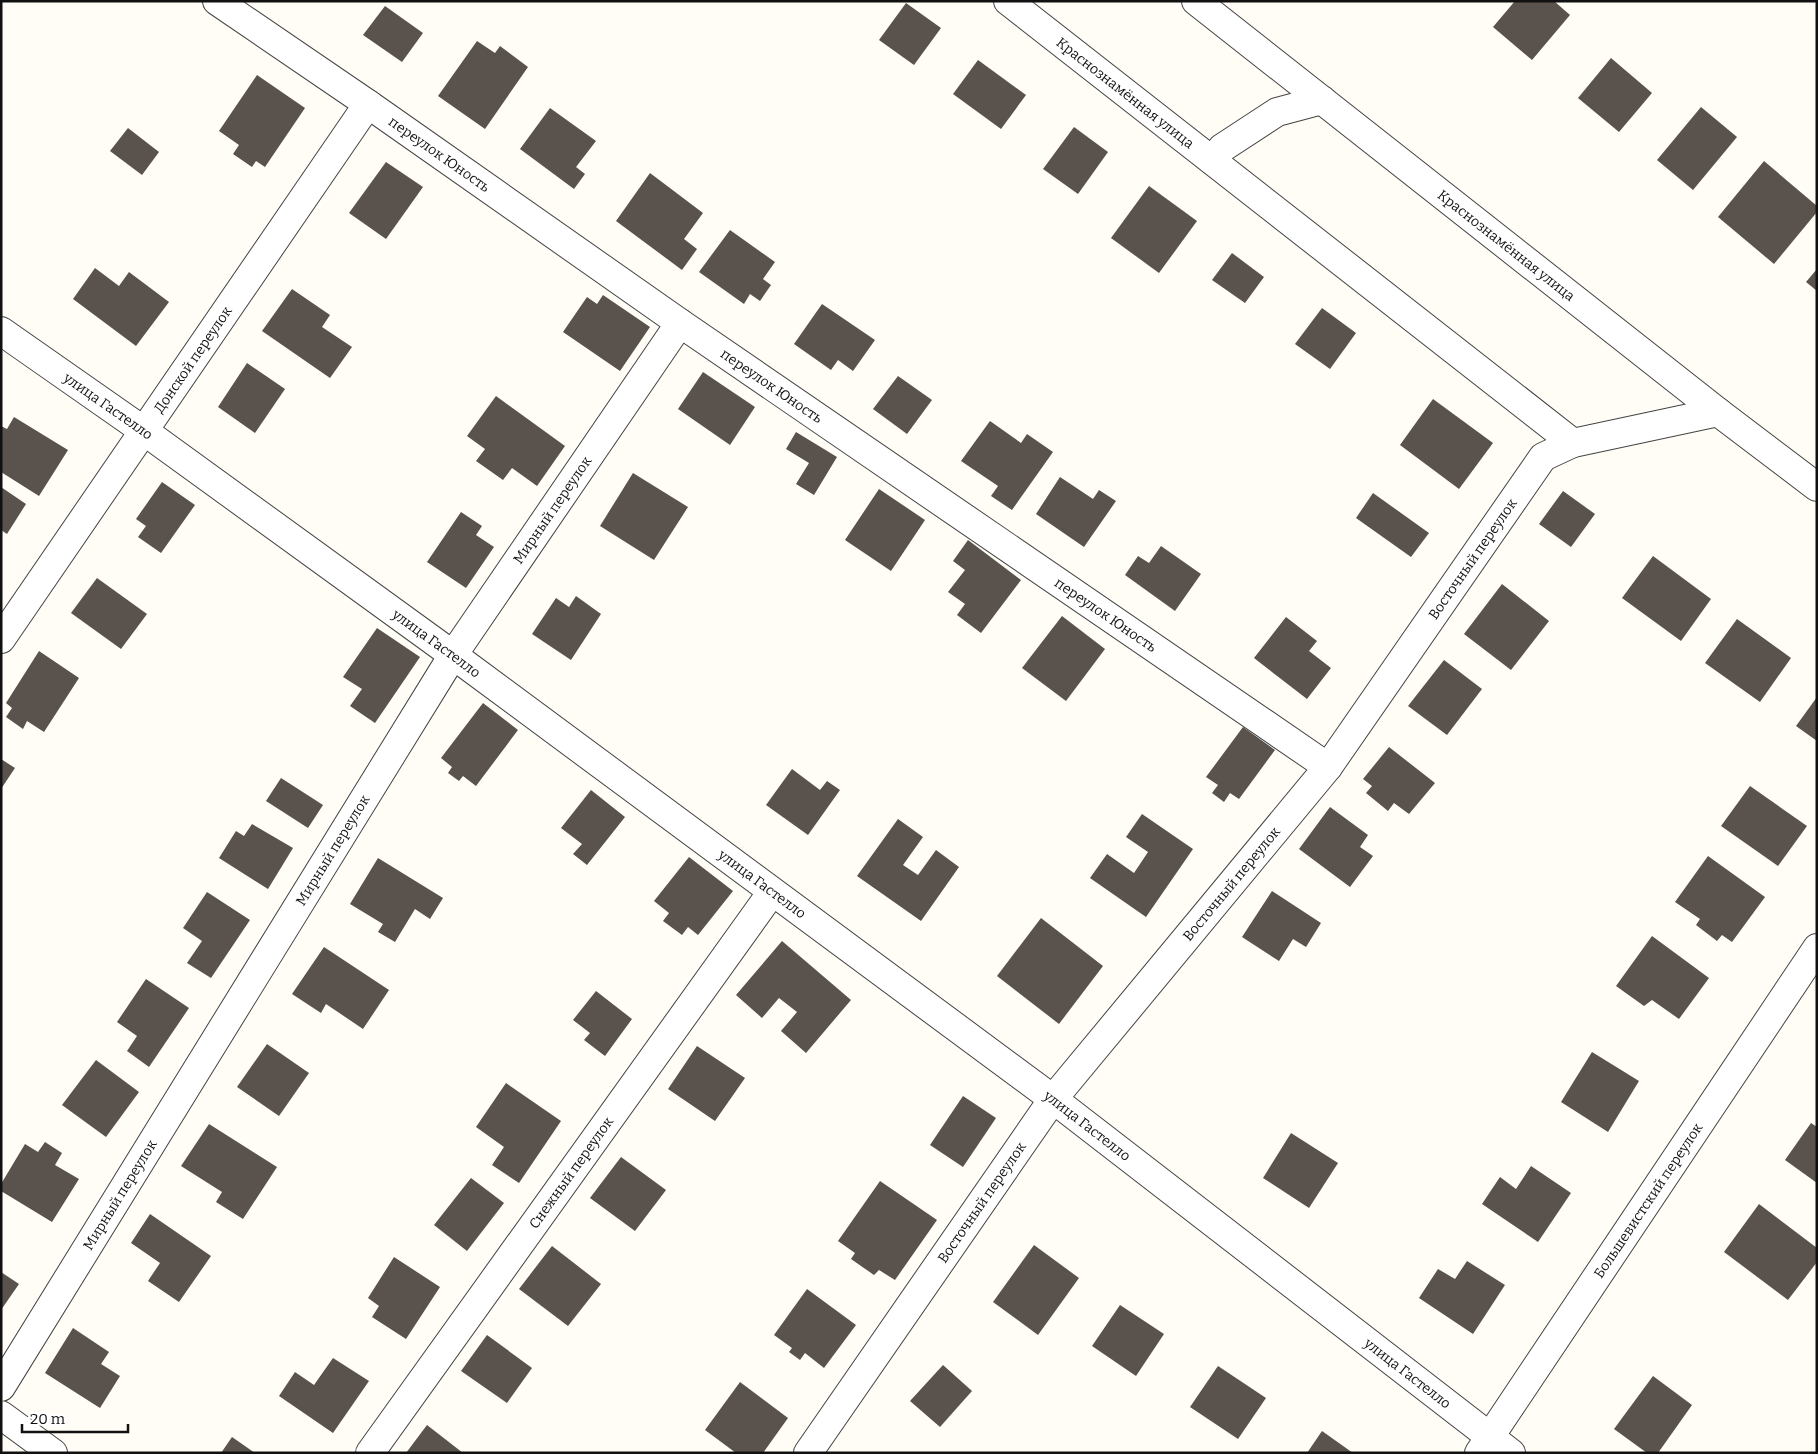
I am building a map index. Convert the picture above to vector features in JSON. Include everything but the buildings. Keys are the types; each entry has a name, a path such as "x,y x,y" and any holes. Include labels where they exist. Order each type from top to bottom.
{"street":[{"name":"переулок Юность","path":"217,1 368,104 680,323 1328,767"},
{"name":"Краснознамённая улица","path":"1008,1 1573,443"},
{"name":"Краснознамённая улица","path":"1196,1 1718,412 1817,487"},
{"path":"1213,161 1222,148 1277,112 1322,100"},
{"name":"Донской переулок","path":"1,639 368,104"},
{"name":"Мирный переулок","path":"1,1387 453,655 680,323"},
{"name":"улица Гастелло","path":"1,331 144,431 453,655 1054,1099 1484,1444 1511,1453"},
{"name":"Восточный переулок","path":"808,1453 1054,1099 1328,767 1543,456 1573,443 1718,412"},
{"name":"Снежный переулок","path":"370,1453 772,892"},
{"name":"Большевистский переулок","path":"1484,1444 1817,948"},
{"path":"1,1415 53,1453"}]}
